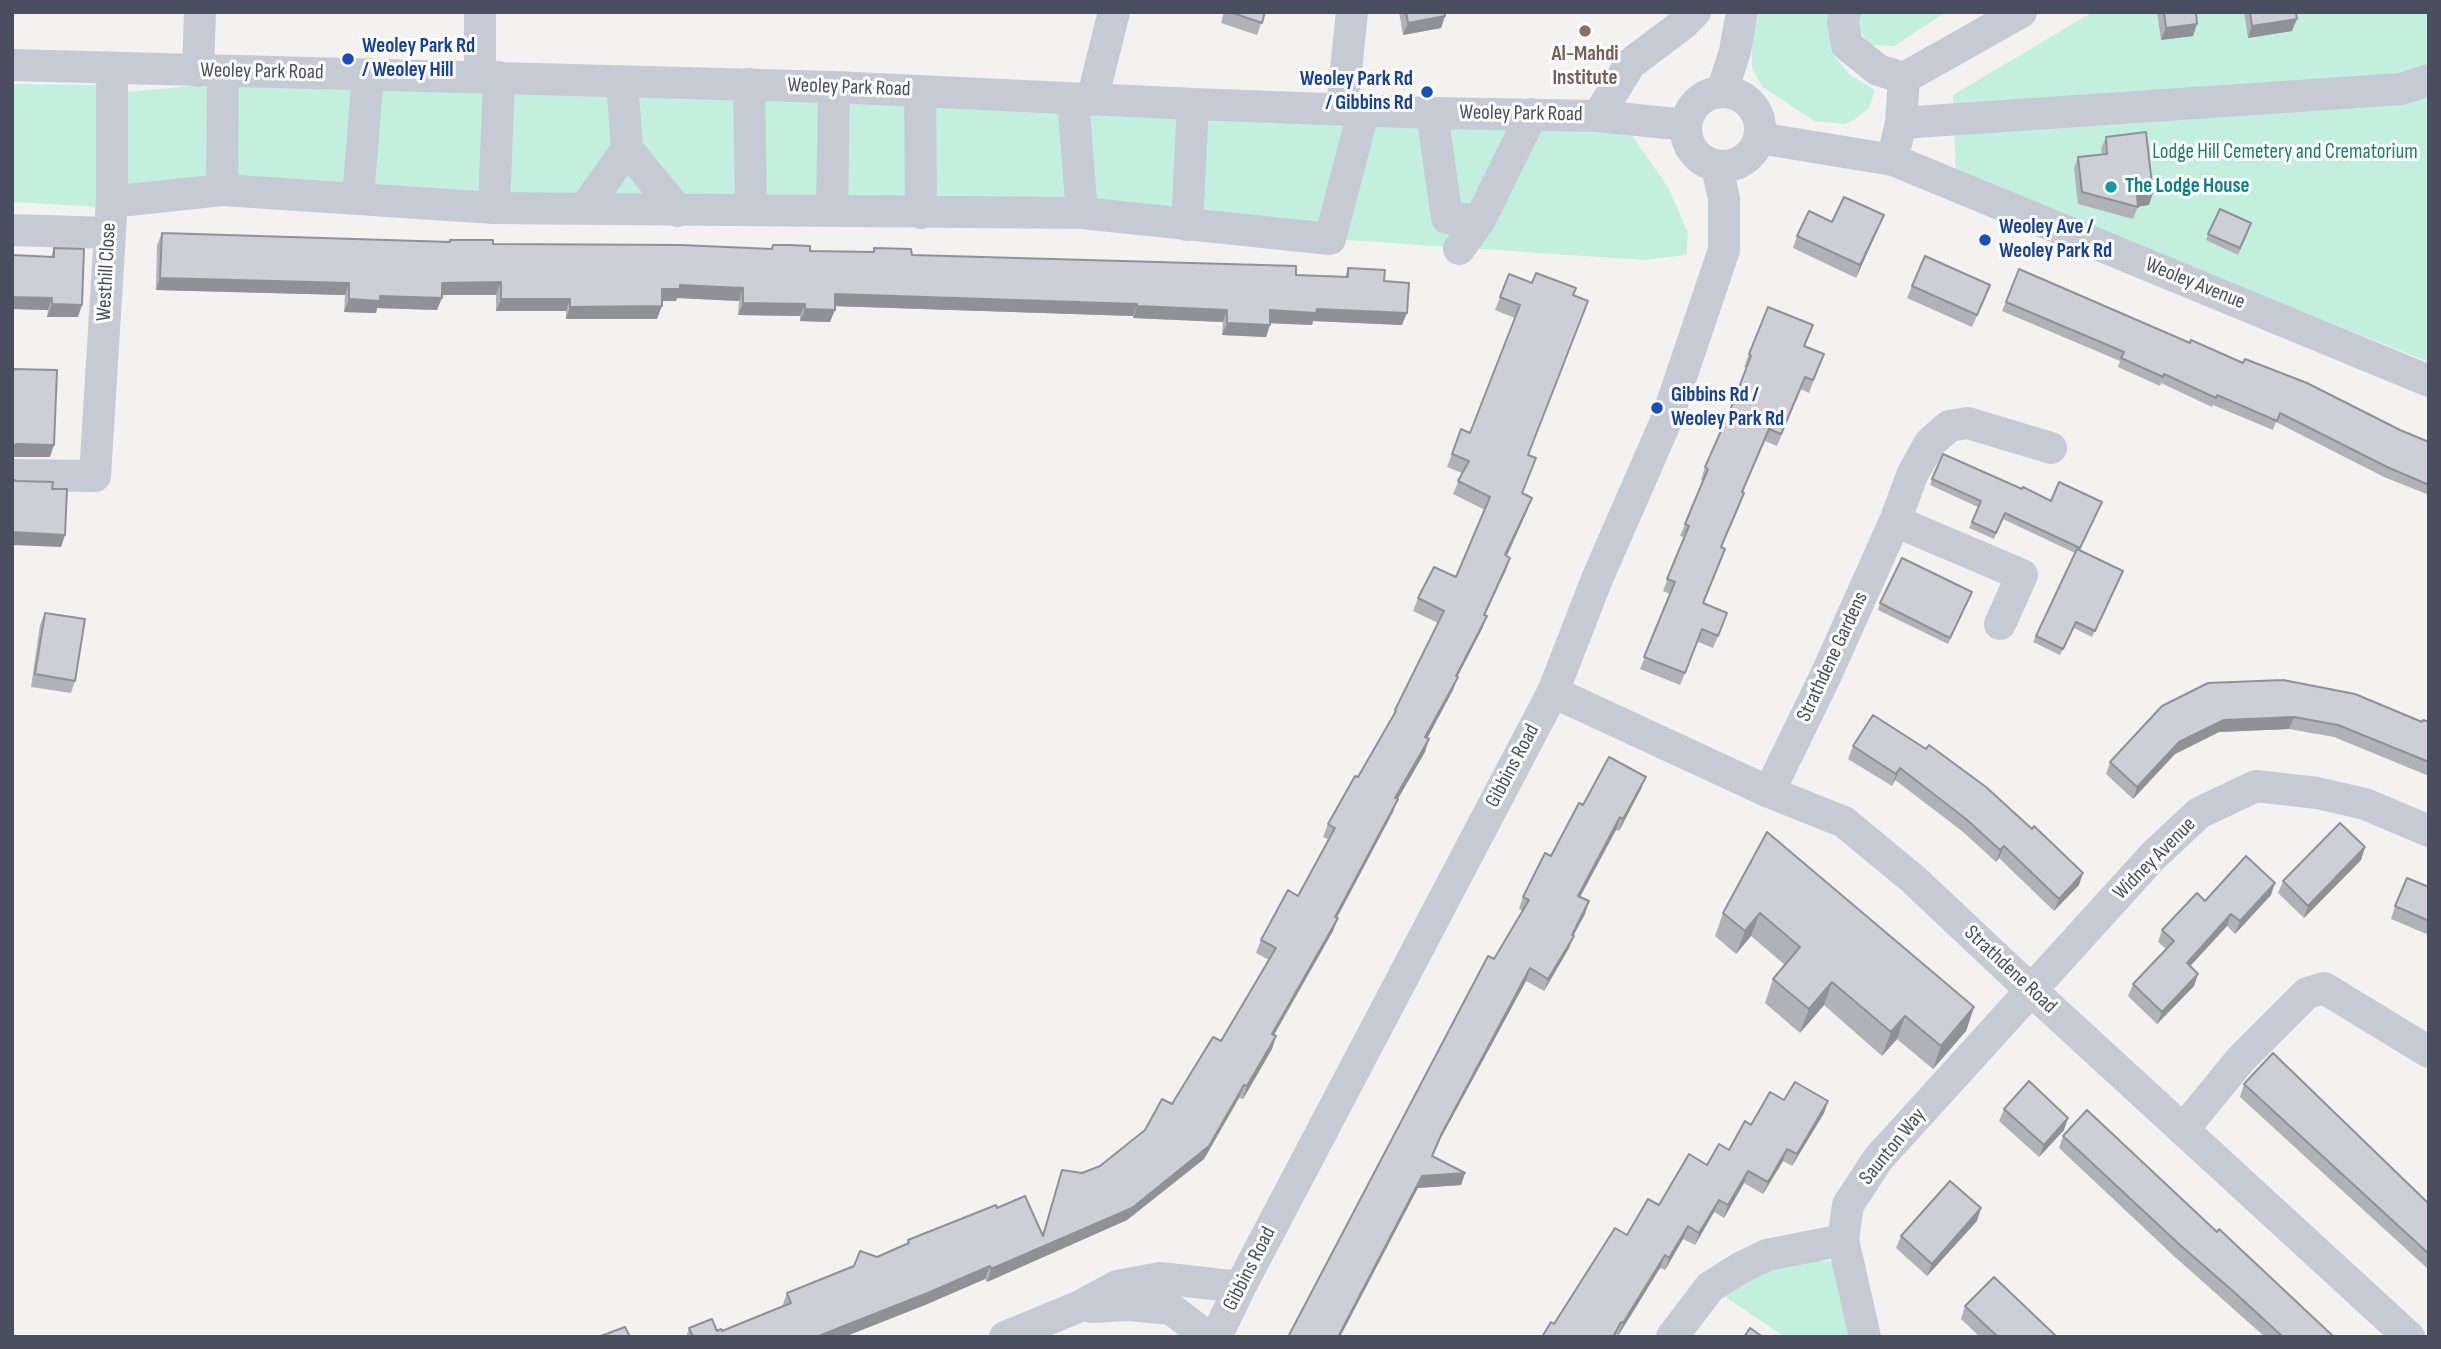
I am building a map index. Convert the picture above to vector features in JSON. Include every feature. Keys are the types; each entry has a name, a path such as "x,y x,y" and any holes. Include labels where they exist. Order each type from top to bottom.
{"street":[{"path":"200,12 211,71 222,190"},
{"path":"480,12 490,77 494,208"},
{"path":"1082,213 1082,100 1114,12"},
{"path":"128,200 222,190 494,208 1082,213 1330,239 1353,109 1352,12"},
{"path":"1598,116 1630,64 1695,12"},
{"path":"1722,92 1735,51 1742,12"},
{"path":"1845,12 1843,23 1847,45 1878,70 1904,78 2021,12"},
{"name":"Weoley Park Road","path":"12,65 834,87 1082,100 1432,113 1598,116 1686,125"},
{"name":"Westhill Close","path":"12,475 95,476 112,200 112,68"},
{"path":"359,198 368,74"},
{"path":"1893,160 1901,123 1904,78"},
{"path":"1901,123 2401,89 2429,80"},
{"path":"622,81 628,149 678,211"},
{"path":"749,84 751,210"},
{"path":"832,209 834,87"},
{"path":"920,91 921,213"},
{"path":"1722,92 1744,98 1752,106 1758,116 1759,138 1755,148 1739,163 1717,166 1706,163 1690,147 1686,125 1689,114 1702,99 1722,92"},
{"path":"1187,225 1193,104"},
{"path":"1432,113 1447,218 1480,220"},
{"path":"1459,249 1480,220 1532,114"},
{"name":"Weoley Avenue","path":"1759,138 1893,160 2429,381"},
{"path":"585,208 628,149"},
{"name":"Gibbins Road","path":"1216,1337 1553,692 1597,579 1666,421 1724,250 1724,199 1717,166"},
{"path":"12,230 109,233"},
{"name":"Strathdene Gardens","path":"1769,792 1826,675 1895,521 1913,473 1930,443 1949,426 1968,423 2051,448"},
{"path":"1895,521 2022,575 2000,624"},
{"name":"Strathdene Road","path":"1553,692 1769,792 1844,822 1913,878 2032,991 2409,1337"},
{"name":"Widney Avenue","path":"2032,991 2153,856 2199,813 2256,786 2317,793 2365,804 2429,831"},
{"path":"2183,1130 2240,1060 2307,993 2324,988 2429,1052"},
{"name":"Saunton Way","path":"1865,1337 1843,1240 1848,1205 1878,1159 2032,991"},
{"path":"1672,1337 1710,1287 1740,1268 1767,1255 1843,1240"},
{"path":"1005,1337 1078,1307 1117,1286 1160,1278 1240,1287"},
{"path":"1078,1307 1129,1305 1171,1309 1208,1337"}],"green space":[{"path":"1759,12 1832,12 1828,30 1835,57 1850,75 1875,90 1869,108 1845,124 1814,121 1763,87 1752,69 1752,43"},
{"path":"1861,12 1946,12 1894,46 1869,45 1858,26"},
{"name":"Lodge Hill Cemetery and Crematorium","path":"2093,12 2429,12 2429,362 1956,175 1953,95"},
{"path":"325,83 1627,128 1669,189 1688,233 1686,255 1644,260 1331,239 121,185 128,92 212,84"},
{"path":"12,84 98,85 102,207 12,202"},
{"path":"1805,1261 1834,1261 1854,1337 1785,1337 1721,1294 1764,1270"}],"building":[{"path":"1230,12 1265,12 1262,23"},
{"path":"1406,12 1445,12 1445,16 1408,23"},
{"path":"2164,12 2196,12 2197,24 2166,28"},
{"path":"2250,12 2296,12 2297,19 2252,26"},
{"name":"The Lodge House","path":"2146,132 2153,193 2137,195 2138,207 2082,192 2078,157 2107,154 2106,137"},
{"path":"1844,197 1884,215 1860,265 1797,236 1809,211 1832,222"},
{"path":"2220,209 2251,223 2240,248 2208,234"},
{"path":"162,233 450,242 493,240 493,244 681,245 772,249 773,245 789,245 810,246 810,251 874,252 874,248 911,249 912,255 1296,266 1296,275 1348,277 1348,268 1385,270 1384,281 1409,283 1407,313 1270,310 1270,325 1227,323 1227,310 1137,304 835,294 835,310 805,309 805,304 743,303 743,288 680,285 680,289 662,289 662,306 570,307 570,299 501,299 501,282 442,283 442,298 380,296 380,301 349,299 349,283 160,278"},
{"path":"54,248 84,249 82,305 52,304 52,298 12,297 12,255 54,257"},
{"path":"1925,256 1990,285 1977,315 1912,286"},
{"path":"2019,269 2190,343 2191,340 2243,363 2245,359 2307,383 2429,442 2429,485 2280,413 2277,421 2217,395 2216,398 2164,374 2163,377 2121,358 2124,352 2006,302"},
{"path":"1536,273 1576,288 1573,295 1588,301 1528,455 1536,458 1522,493 1532,498 1505,555 1510,558 1484,615 1487,616 1425,737 1429,739 1395,798 1398,799 1335,917 1338,918 1272,1034 1276,1036 1209,1146 1132,1208 991,1269 990,1266 816,1337 693,1337 689,1328 712,1319 717,1331 722,1331 791,1303 787,1293 854,1266 860,1251 877,1257 909,1243 908,1240 1025,1196 1043,1236 1062,1170 1082,1173 1100,1166 1145,1130 1162,1099 1172,1104 1213,1037 1221,1041 1276,948 1261,940 1288,890 1298,896 1335,828 1328,824 1396,711 1444,611 1418,598 1434,567 1456,577 1490,497 1458,481 1469,461 1452,454 1461,429 1470,433 1520,305 1500,297 1509,274 1532,283"},
{"path":"1768,307 1813,325 1804,346 1824,354 1813,380 1805,377 1781,434 1769,429 1721,547 1725,549 1703,603 1727,613 1718,636 1702,629 1685,673 1644,657 1675,582 1667,579 1689,526 1685,524 1708,469 1705,467 1729,413"},
{"path":"12,369 57,370 54,445 12,446"},
{"path":"1943,454 2051,501 2059,482 2102,502 2080,548 2005,513 1996,533 1972,522 1981,501 1932,479"},
{"path":"12,479 53,482 52,489 67,489 65,535 12,532"},
{"path":"2077,549 2123,571 2095,631 2076,622 2063,649 2036,636"},
{"path":"1902,558 1972,592 1950,638 1880,603"},
{"path":"45,613 85,619 75,681 35,674"},
{"path":"2283,680 2355,694 2422,722 2429,722 2429,762 2338,725 2294,717 2224,720 2179,742 2137,787 2110,762 2162,706 2208,683"},
{"path":"1873,715 1926,749 1929,745 1986,787 2032,829 2034,826 2083,873 2059,899 2004,846 2000,850 1966,819 1900,768 1896,774 1853,746"},
{"path":"1609,757 1646,777 1623,819 1620,817 1578,896 1589,901 1572,935 1574,936 1548,979 1530,968 1442,1133 1432,1156 1465,1173 1422,1176 1338,1337 1288,1337 1488,956 1494,959 1529,900 1523,897 1545,853 1551,856 1579,803 1583,805"},
{"path":"2340,823 2365,847 2308,906 2283,881"},
{"path":"1767,832 1974,1007 1941,1046 1905,1016 1891,1032 1832,982 1809,1009 1773,979 1800,947 1760,913 1745,931 1723,913"},
{"path":"2246,856 2275,883 2240,921 2231,914 2187,963 2198,974 2162,1012 2133,984 2174,941 2162,930 2197,893 2205,901"},
{"path":"2407,878 2429,887 2429,921 2395,906"},
{"path":"2273,1053 2429,1204 2429,1254 2244,1084"},
{"path":"2029,1081 2068,1118 2044,1145 2004,1109"},
{"path":"1795,1082 1828,1101 1797,1154 1787,1149 1768,1182 1748,1171 1728,1205 1719,1200 1699,1233 1688,1226 1669,1258 1665,1255 1613,1337 1542,1337 1551,1322 1554,1324 1615,1228 1627,1235 1648,1199 1659,1205 1689,1154 1707,1165 1719,1144 1729,1150 1745,1121 1751,1125 1770,1092 1784,1100"},
{"path":"2087,1110 2334,1337 2283,1337 2180,1245 2063,1136"},
{"path":"1950,1181 1981,1208 1932,1264 1901,1236"},
{"path":"1994,1277 2057,1337 1998,1337 1965,1306"},
{"path":"625,1327 630,1337 598,1337"},
{"path":"1750,1328 1763,1337 1744,1337"}],"place":[{"name":"Al-Mahdi Institute","path":"1585,31"},
{"name":"Weoley Park Rd / Weoley Hill","path":"348,59"},
{"name":"Weoley Park Rd / Gibbins Rd","path":"1427,92"},
{"name":"The Lodge House","path":"2111,187"},
{"name":"Weoley Ave / Weoley Park Rd","path":"1985,240"},
{"name":"Gibbins Rd / Weoley Park Rd","path":"1657,408"}]}
